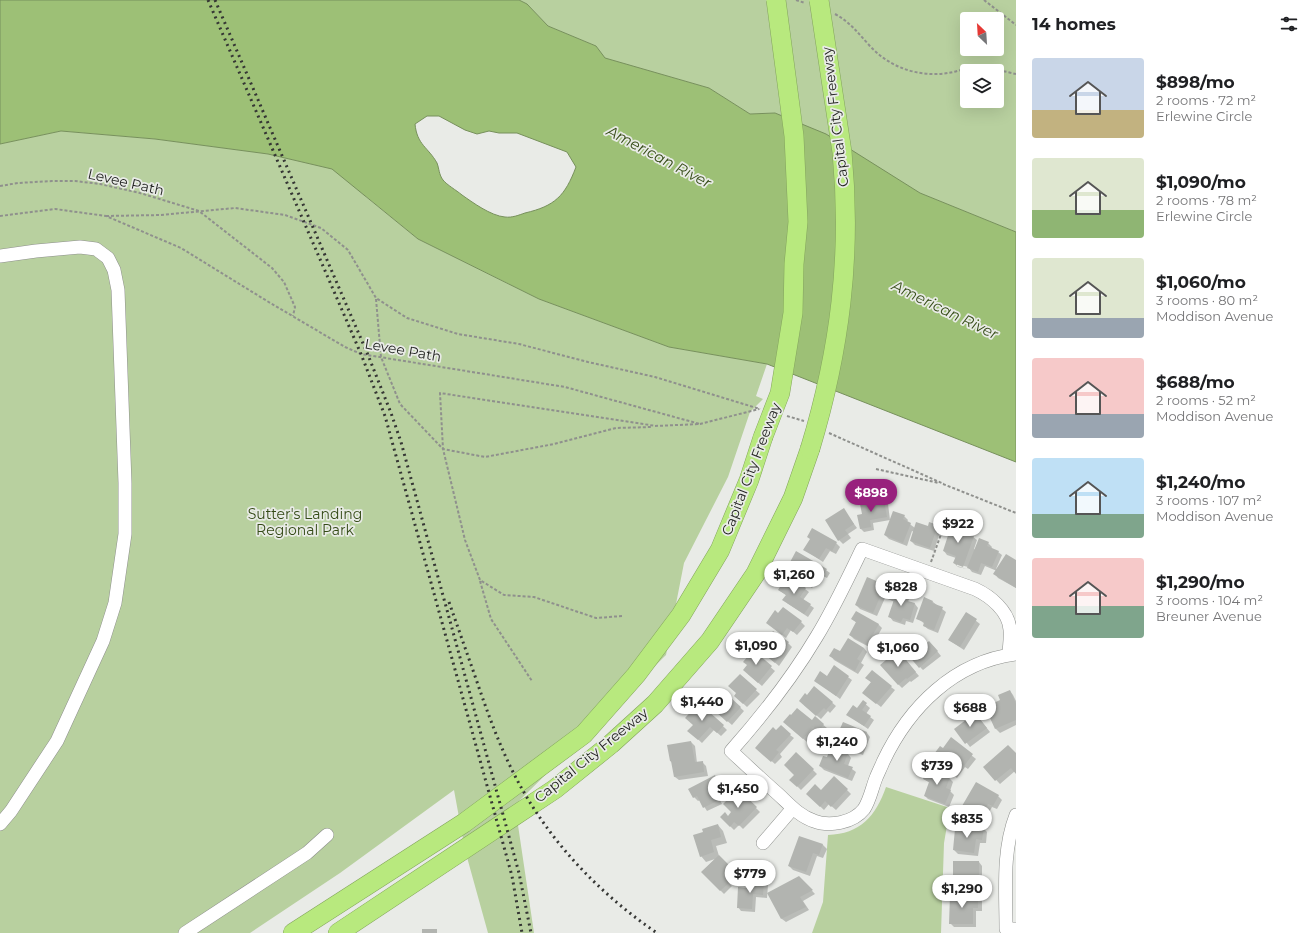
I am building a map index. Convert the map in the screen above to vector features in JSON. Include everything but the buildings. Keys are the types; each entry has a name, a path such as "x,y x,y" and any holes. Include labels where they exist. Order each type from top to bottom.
{"highway":[{"name":"Capital City Freeway","path":"293,933 464,823 584,734 636,675 681,615 720,550 749,480 763,437 780,393 793,313 794,264 798,222 794,136 776,0"},
{"name":"Capital City Freeway","path":"338,933 555,789 611,744 655,704 681,676 710,641 756,573 793,498 810,449 825,397 836,341 843,290 846,246 844,176 842,152 820,5"}],"street":[{"path":"0,256 80,247 96,248 108,258 114,270 118,290 125,490 124,534 115,603 103,641 57,741 0,824"},
{"path":"862,549 982,593 994,602 1004,614 1010,628 1012,655 987,661 968,668 944,682 922,704 906,723 884,760 864,809 854,818 829,824 807,818 793,808 731,751 772,703 796,670 818,636 862,549"},
{"path":"763,843 793,808"},
{"path":"1016,815 1009,835 1007,852 1006,921 1006,929 1016,929"},
{"path":"185,933 307,853 327,836"}],"path":[{"path":"796,0 820,5 851,24 878,54 902,68 919,73 930,74 948,74 970,68 996,70 1016,74"},
{"path":"984,0 1016,25"},
{"name":"Levee Path","path":"0,186 18,183 52,181 75,181 100,184 140,193 199,211"},
{"name":"Levee Path","path":"0,216 55,209 106,216 162,216 235,208 285,215 320,228 348,250 376,298 407,318 458,334 519,344 588,362 655,377 760,409 700,424 564,387 361,354 345,347 181,248 106,216"},
{"path":"199,211 272,268 284,282 295,307 293,316"},
{"path":"376,298 381,357 400,404 443,449 485,457 554,444 616,428 700,424"},
{"path":"532,681 491,619 480,580 465,540 443,449 440,393 656,426"},
{"path":"783,415 805,421"},
{"path":"824,431 944,484 1016,513"},
{"path":"876,469 944,484"},
{"path":"927,572 945,522"},
{"path":"480,580 504,596 534,597 596,618 622,616"}],"green space":[{"path":"519,0 1016,0 1016,232 920,193 875,166 775,113 750,114 709,88 604,58 596,46 548,26 527,4"},
{"name":"Sutter's Landing Regional Park","path":"61,131 155,139 268,154 333,169 418,239 539,299 669,347 767,364 756,396 763,399 750,412 728,477 684,563 666,655 515,805 534,933 488,933 465,850 454,790 340,873 250,933 0,933 0,144"},
{"path":"886,787 950,808 944,843 941,933 812,933 823,902 828,835 849,831 865,822 877,807"}],"water":[{"name":"American River","path":"0,0 519,0 527,4 548,26 596,46 605,58 709,88 750,114 775,113 826,134 920,193 1016,232 1016,462 767,364 669,347 539,299 418,239 332,169 268,154 155,139 61,131 0,144","holes":["427,116 439,116 465,130 477,134 489,131 499,133 517,133 567,152 576,167 572,177 558,198 544,207 510,217 494,214 449,186 443,180 434,158 420,141 415,124"]}],"railway":[{"path":"208,0 361,354 385,416 512,876 522,933"},
{"path":"215,0 368,355 401,442 519,873 531,933"},
{"path":"449,602 484,703 508,761 526,796 557,841 575,862 614,900 657,933"}]}
